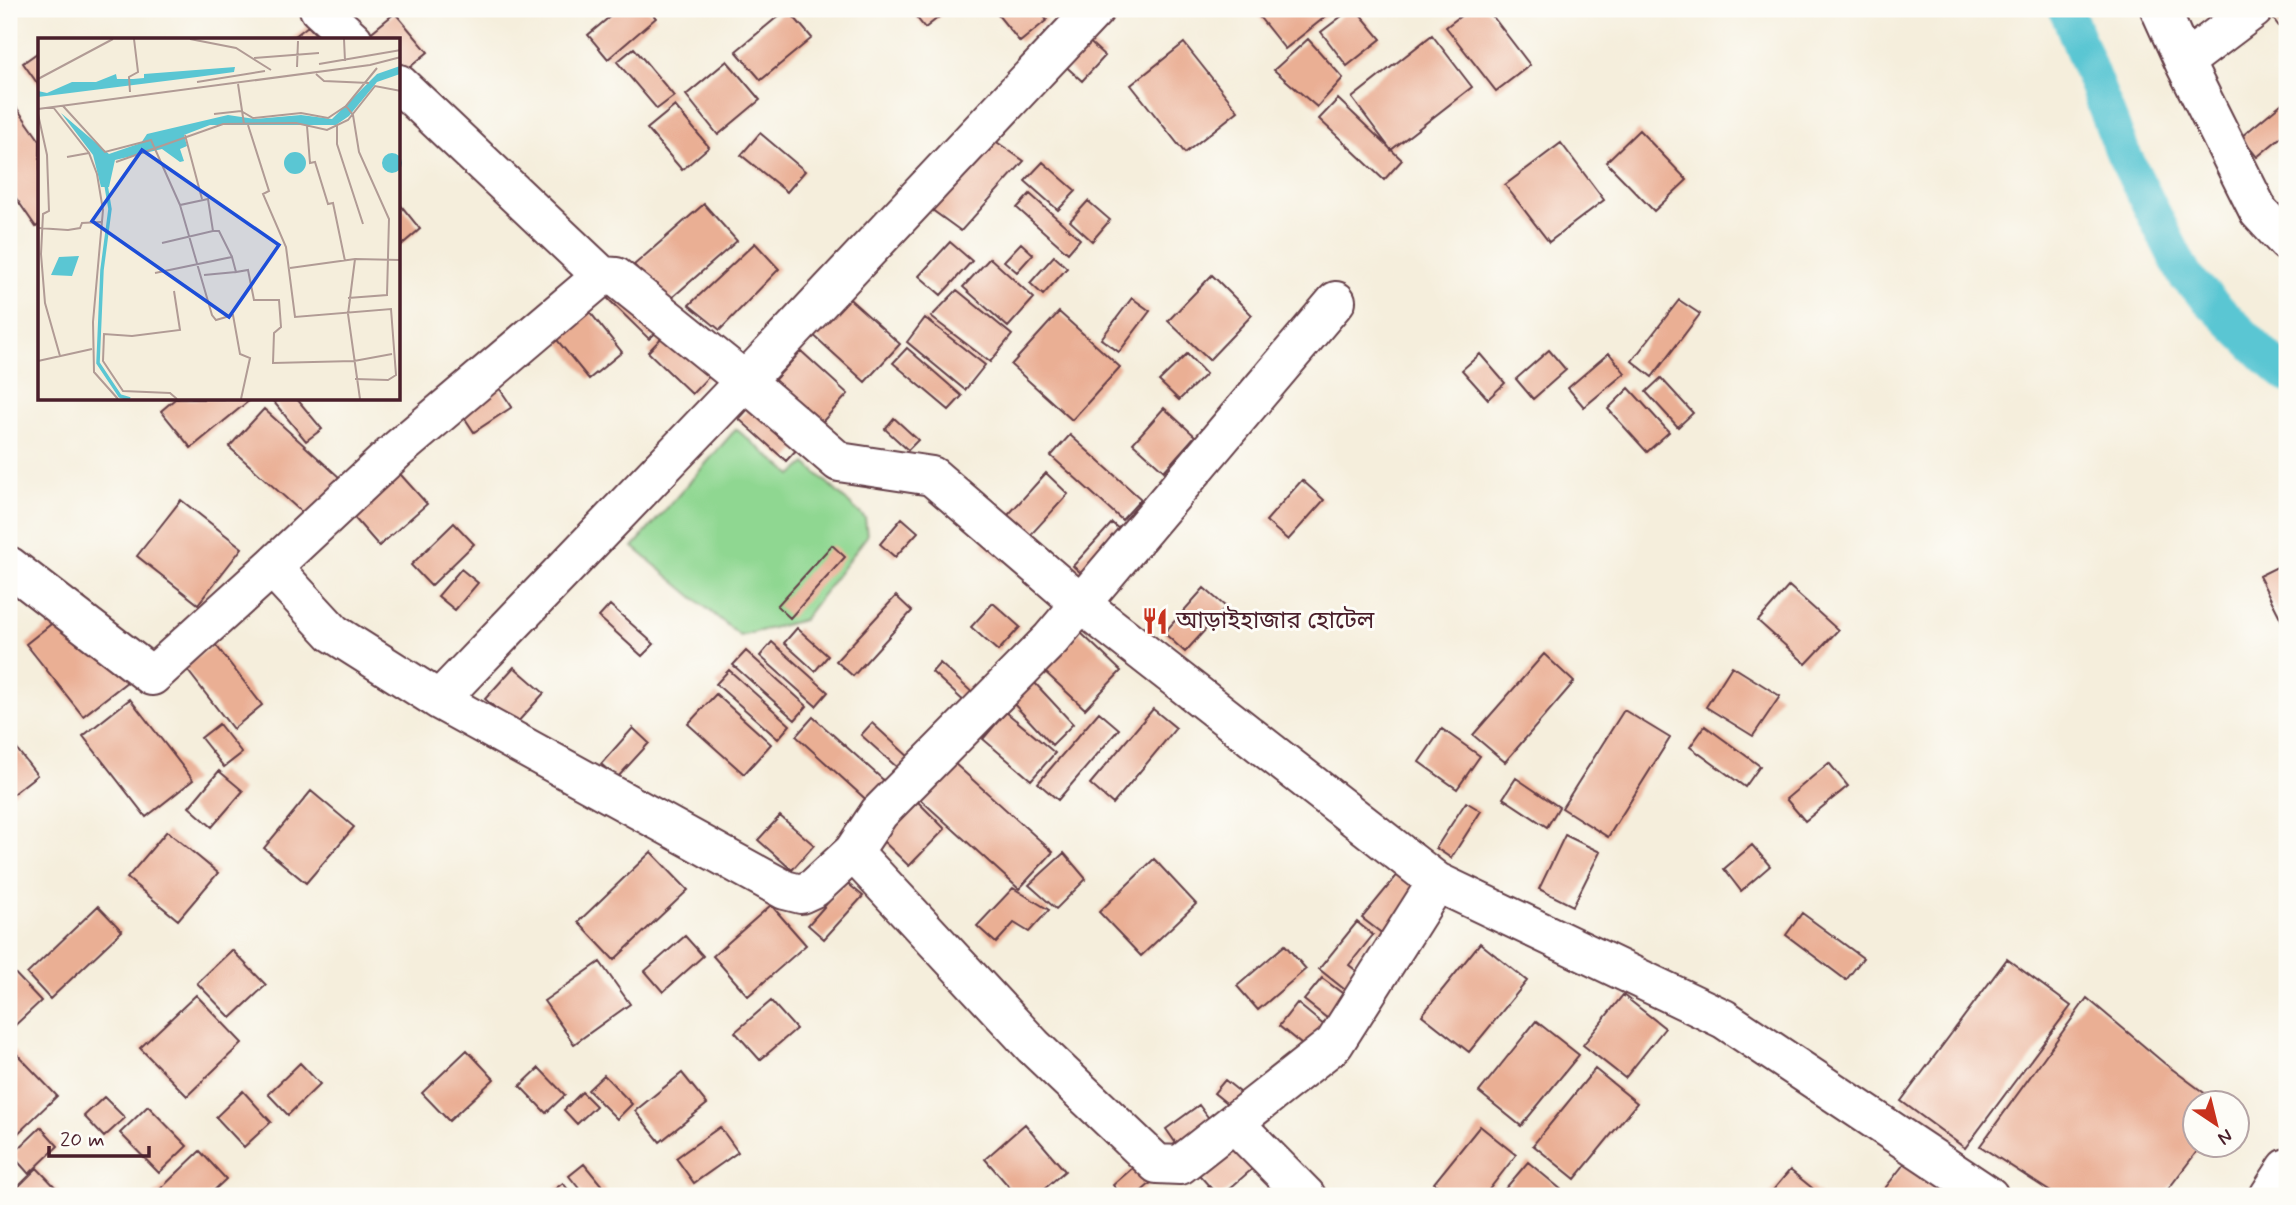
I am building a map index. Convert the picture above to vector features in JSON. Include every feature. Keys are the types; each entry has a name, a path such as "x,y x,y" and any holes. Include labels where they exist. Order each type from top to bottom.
{"street":[{"path":"319,9 351,38"},
{"path":"439,700 746,381 1095,9"},
{"path":"2160,9 2183,62 2259,212 2287,242"},
{"path":"2183,62 2254,9"},
{"path":"401,86 602,276 616,277 746,381 839,462 932,477 1081,604 1437,882 1724,1019 1989,1196"},
{"path":"9,566 152,676 397,450 602,276"},
{"path":"272,567 333,633 439,700 785,890 801,894 814,888 853,852 879,813 1051,639 1336,301"},
{"path":"853,852 1033,1046 1157,1164 1180,1165 1334,1044 1437,882"},
{"path":"1234,1123 1306,1196"},
{"path":"2269,1196 2287,1168"}],"green space":[{"path":"736,429 792,475 806,463 865,518 867,536 803,620 740,636 633,547"}],"building":[{"path":"619,9 648,9 656,18 608,59 588,35"},
{"path":"787,9 812,38 761,80 736,51"},
{"path":"910,9 949,9 925,28"},
{"path":"993,9 1037,9 1047,20 1020,42"},
{"path":"1253,9 1335,9 1285,49"},
{"path":"1351,9 1356,9 1381,39 1347,66 1321,32"},
{"path":"1470,9 1487,9 1530,65 1496,91 1446,27"},
{"path":"2287,9 2287,37 2272,17"},
{"path":"395,13 428,52 401,74 401,38 364,38"},
{"path":"308,26 319,38 293,38"},
{"path":"1432,35 1472,87 1391,150 1352,98"},
{"path":"1084,37 1105,56 1082,81 1061,62"},
{"path":"1308,39 1343,78 1317,107 1274,70"},
{"path":"1184,43 1238,111 1185,153 1131,85"},
{"path":"634,48 674,96 657,109 617,62"},
{"path":"38,52 38,84 23,63"},
{"path":"727,61 760,100 718,135 686,95"},
{"path":"9,97 38,138 36,227 9,188"},
{"path":"1338,99 1402,160 1384,180 1319,119"},
{"path":"2287,99 2287,132 2257,157 2241,137"},
{"path":"675,106 709,147 682,170 647,129"},
{"path":"1639,130 1687,180 1654,211 1606,162"},
{"path":"760,133 805,171 787,192 741,155"},
{"path":"988,136 1024,161 961,231 924,204"},
{"path":"1561,143 1604,200 1549,242 1505,185"},
{"path":"1043,162 1076,191 1058,210 1025,181"},
{"path":"1030,194 1080,239 1068,253 1017,208"},
{"path":"1088,201 1110,220 1092,241 1070,221"},
{"path":"704,204 737,241 667,302 634,265"},
{"path":"401,205 420,229 401,245"},
{"path":"950,242 972,261 941,295 919,276"},
{"path":"755,243 779,269 720,330 689,305"},
{"path":"1021,243 1033,254 1017,272 1004,261"},
{"path":"1054,256 1067,268 1043,295 1030,283"},
{"path":"990,258 1034,298 1008,327 963,287"},
{"path":"1212,275 1252,315 1209,360 1168,321"},
{"path":"598,289 668,322 649,339"},
{"path":"957,290 1012,335 990,362 931,317"},
{"path":"844,294 900,344 865,382 810,332"},
{"path":"1132,298 1150,311 1119,352 1101,339"},
{"path":"1679,300 1700,314 1652,377 1632,361"},
{"path":"581,301 622,352 589,379 548,329"},
{"path":"1059,312 1120,367 1072,420 1011,365"},
{"path":"925,318 985,365 965,390 907,342"},
{"path":"667,332 711,374 692,394 648,352"},
{"path":"907,348 962,396 949,410 893,363"},
{"path":"1549,350 1566,370 1533,399 1516,379"},
{"path":"801,351 848,394 786,461 739,419"},
{"path":"1609,353 1625,373 1584,407 1568,388"},
{"path":"1187,354 1206,374 1179,400 1159,381"},
{"path":"1480,354 1505,383 1488,399 1462,370"},
{"path":"485,367 512,407 474,432 448,393"},
{"path":"1661,378 1693,413 1678,427 1646,392"},
{"path":"1629,388 1669,432 1647,452 1608,409"},
{"path":"173,401 249,401 191,448 161,411"},
{"path":"273,401 299,401 322,429 306,441"},
{"path":"1164,408 1195,436 1164,471 1133,443"},
{"path":"264,409 350,487 316,525 229,447"},
{"path":"894,418 918,440 908,450 885,429"},
{"path":"1070,435 1141,499 1122,520 1051,456"},
{"path":"392,465 427,504 379,546 345,507"},
{"path":"1046,473 1068,494 1004,564 982,544"},
{"path":"1302,480 1324,500 1288,540 1266,521"},
{"path":"181,500 242,548 198,604 137,556"},
{"path":"902,518 918,532 895,557 880,544"},
{"path":"454,523 474,544 431,586 411,565"},
{"path":"1112,523 1129,538 1090,581 1073,566"},
{"path":"832,545 845,557 790,618 777,606"},
{"path":"2287,562 2287,623 2284,625 2259,576"},
{"path":"461,569 478,583 455,610 438,596"},
{"path":"1789,586 1838,630 1806,664 1758,621"},
{"path":"1204,588 1226,607 1185,652 1164,633"},
{"path":"896,596 912,611 853,676 836,661"},
{"path":"84,598 141,671 83,716 26,644"},
{"path":"993,603 1020,627 998,651 971,627"},
{"path":"610,605 654,644 642,656 599,617"},
{"path":"797,628 828,656 815,671 784,643"},
{"path":"1080,632 1121,671 1085,709 1043,670"},
{"path":"772,642 828,692 816,706 760,656"},
{"path":"215,644 262,705 233,729 185,667"},
{"path":"746,651 807,706 795,720 733,665"},
{"path":"1544,654 1574,682 1505,762 1473,735"},
{"path":"940,663 976,696 968,705 932,672"},
{"path":"1732,666 1780,696 1753,736 1706,707"},
{"path":"514,667 544,693 515,725 485,699"},
{"path":"729,670 790,725 778,739 716,684"},
{"path":"1033,681 1073,724 1052,745 1011,701"},
{"path":"716,694 771,744 744,774 688,724"},
{"path":"130,699 193,780 146,817 83,736"},
{"path":"1153,709 1176,728 1113,804 1090,784"},
{"path":"1624,710 1670,738 1608,837 1562,808"},
{"path":"1006,712 1055,753 1031,780 983,739"},
{"path":"1099,712 1119,729 1058,800 1038,783"},
{"path":"813,717 889,785 871,804 796,736"},
{"path":"872,723 910,758 899,769 861,735"},
{"path":"219,724 242,753 224,767 201,738"},
{"path":"1705,726 1760,766 1745,787 1690,747"},
{"path":"633,728 649,743 617,778 601,764"},
{"path":"1442,729 1480,756 1457,789 1419,762"},
{"path":"9,739 37,775 9,797"},
{"path":"944,754 1053,852 1019,889 911,791"},
{"path":"1829,763 1848,786 1805,821 1786,799"},
{"path":"219,771 243,791 212,827 189,807"},
{"path":"1516,778 1559,807 1547,827 1503,798"},
{"path":"311,791 354,827 306,883 264,848"},
{"path":"915,799 945,829 909,866 878,836"},
{"path":"1466,802 1481,811 1451,858 1436,848"},
{"path":"780,816 814,845 792,870 758,840"},
{"path":"167,831 218,873 178,920 127,878"},
{"path":"1565,835 1600,852 1573,906 1539,889"},
{"path":"1752,845 1770,866 1741,891 1724,869"},
{"path":"651,852 688,890 614,960 578,922"},
{"path":"1064,853 1086,879 1056,909 1029,885"},
{"path":"1154,859 1196,904 1141,956 1099,912"},
{"path":"1408,862 1437,886 1392,941 1362,918"},
{"path":"846,882 863,896 824,939 808,925"},
{"path":"1013,888 1049,910 1029,932 1014,923 996,943 977,926"},
{"path":"771,905 806,945 748,996 713,956"},
{"path":"98,906 122,931 50,999 27,974"},
{"path":"1802,913 1863,958 1846,980 1786,935"},
{"path":"1357,922 1373,935 1349,965 1363,976 1349,993 1319,969"},
{"path":"685,936 703,956 663,992 645,971"},
{"path":"1480,943 1527,981 1469,1052 1422,1015"},
{"path":"1285,945 1306,969 1258,1010 1237,986"},
{"path":"232,950 266,985 231,1018 197,983"},
{"path":"2007,959 2071,1006 1965,1148 1901,1101"},
{"path":"600,962 630,1004 574,1044 544,1001"},
{"path":"9,967 41,1001 9,1031"},
{"path":"1322,978 1350,999 1332,1022 1304,1000"},
{"path":"196,995 242,1043 187,1096 140,1048"},
{"path":"1623,995 1665,1028 1625,1078 1583,1045"},
{"path":"2087,998 2200,1090 2180,1090 2180,1160 2190,1160 2163,1196 2057,1196 1980,1146"},
{"path":"771,1001 796,1029 760,1060 735,1032"},
{"path":"1297,1003 1325,1026 1306,1048 1279,1026"},
{"path":"1536,1021 1579,1055 1521,1126 1479,1092"},
{"path":"467,1050 494,1079 449,1121 422,1093"},
{"path":"14,1051 57,1096 9,1142 9,1055"},
{"path":"300,1063 320,1084 288,1115 268,1094"},
{"path":"539,1068 565,1095 546,1113 520,1086"},
{"path":"1595,1069 1637,1103 1575,1179 1533,1145"},
{"path":"682,1073 707,1104 660,1142 635,1111"},
{"path":"604,1075 632,1104 617,1119 588,1090"},
{"path":"1225,1080 1251,1101 1240,1114 1214,1093"},
{"path":"243,1091 271,1122 244,1147 216,1117"},
{"path":"582,1092 596,1106 577,1124 564,1110"},
{"path":"104,1097 125,1118 104,1137 84,1116"},
{"path":"1199,1105 1216,1128 1182,1152 1166,1129"},
{"path":"148,1106 187,1146 159,1173 120,1133"},
{"path":"1025,1124 1065,1171 1036,1196 1017,1196 985,1159"},
{"path":"1480,1126 1516,1155 1484,1196 1451,1196 1434,1183"},
{"path":"41,1127 58,1146 29,1174 12,1155"},
{"path":"720,1127 738,1152 694,1183 676,1158"},
{"path":"1232,1134 1258,1164 1218,1196 1193,1168"},
{"path":"1915,1150 1962,1176 1948,1196 1879,1196"},
{"path":"200,1151 226,1179 208,1196 153,1196"},
{"path":"1528,1162 1569,1196 1499,1196"},
{"path":"584,1164 607,1192 601,1196 585,1196 569,1176"},
{"path":"1136,1165 1151,1183 1136,1196 1122,1196 1113,1185"},
{"path":"37,1168 61,1193 57,1196 20,1196 14,1191"},
{"path":"1790,1170 1822,1196 1768,1196"},
{"path":"563,1183 573,1196 546,1196"}],"waterway":[{"path":"2066,9 2123,153 2185,276 2287,375"}],"place":[{"name":"আড়াইহাজার হোটেল","path":"1155,621"}]}
